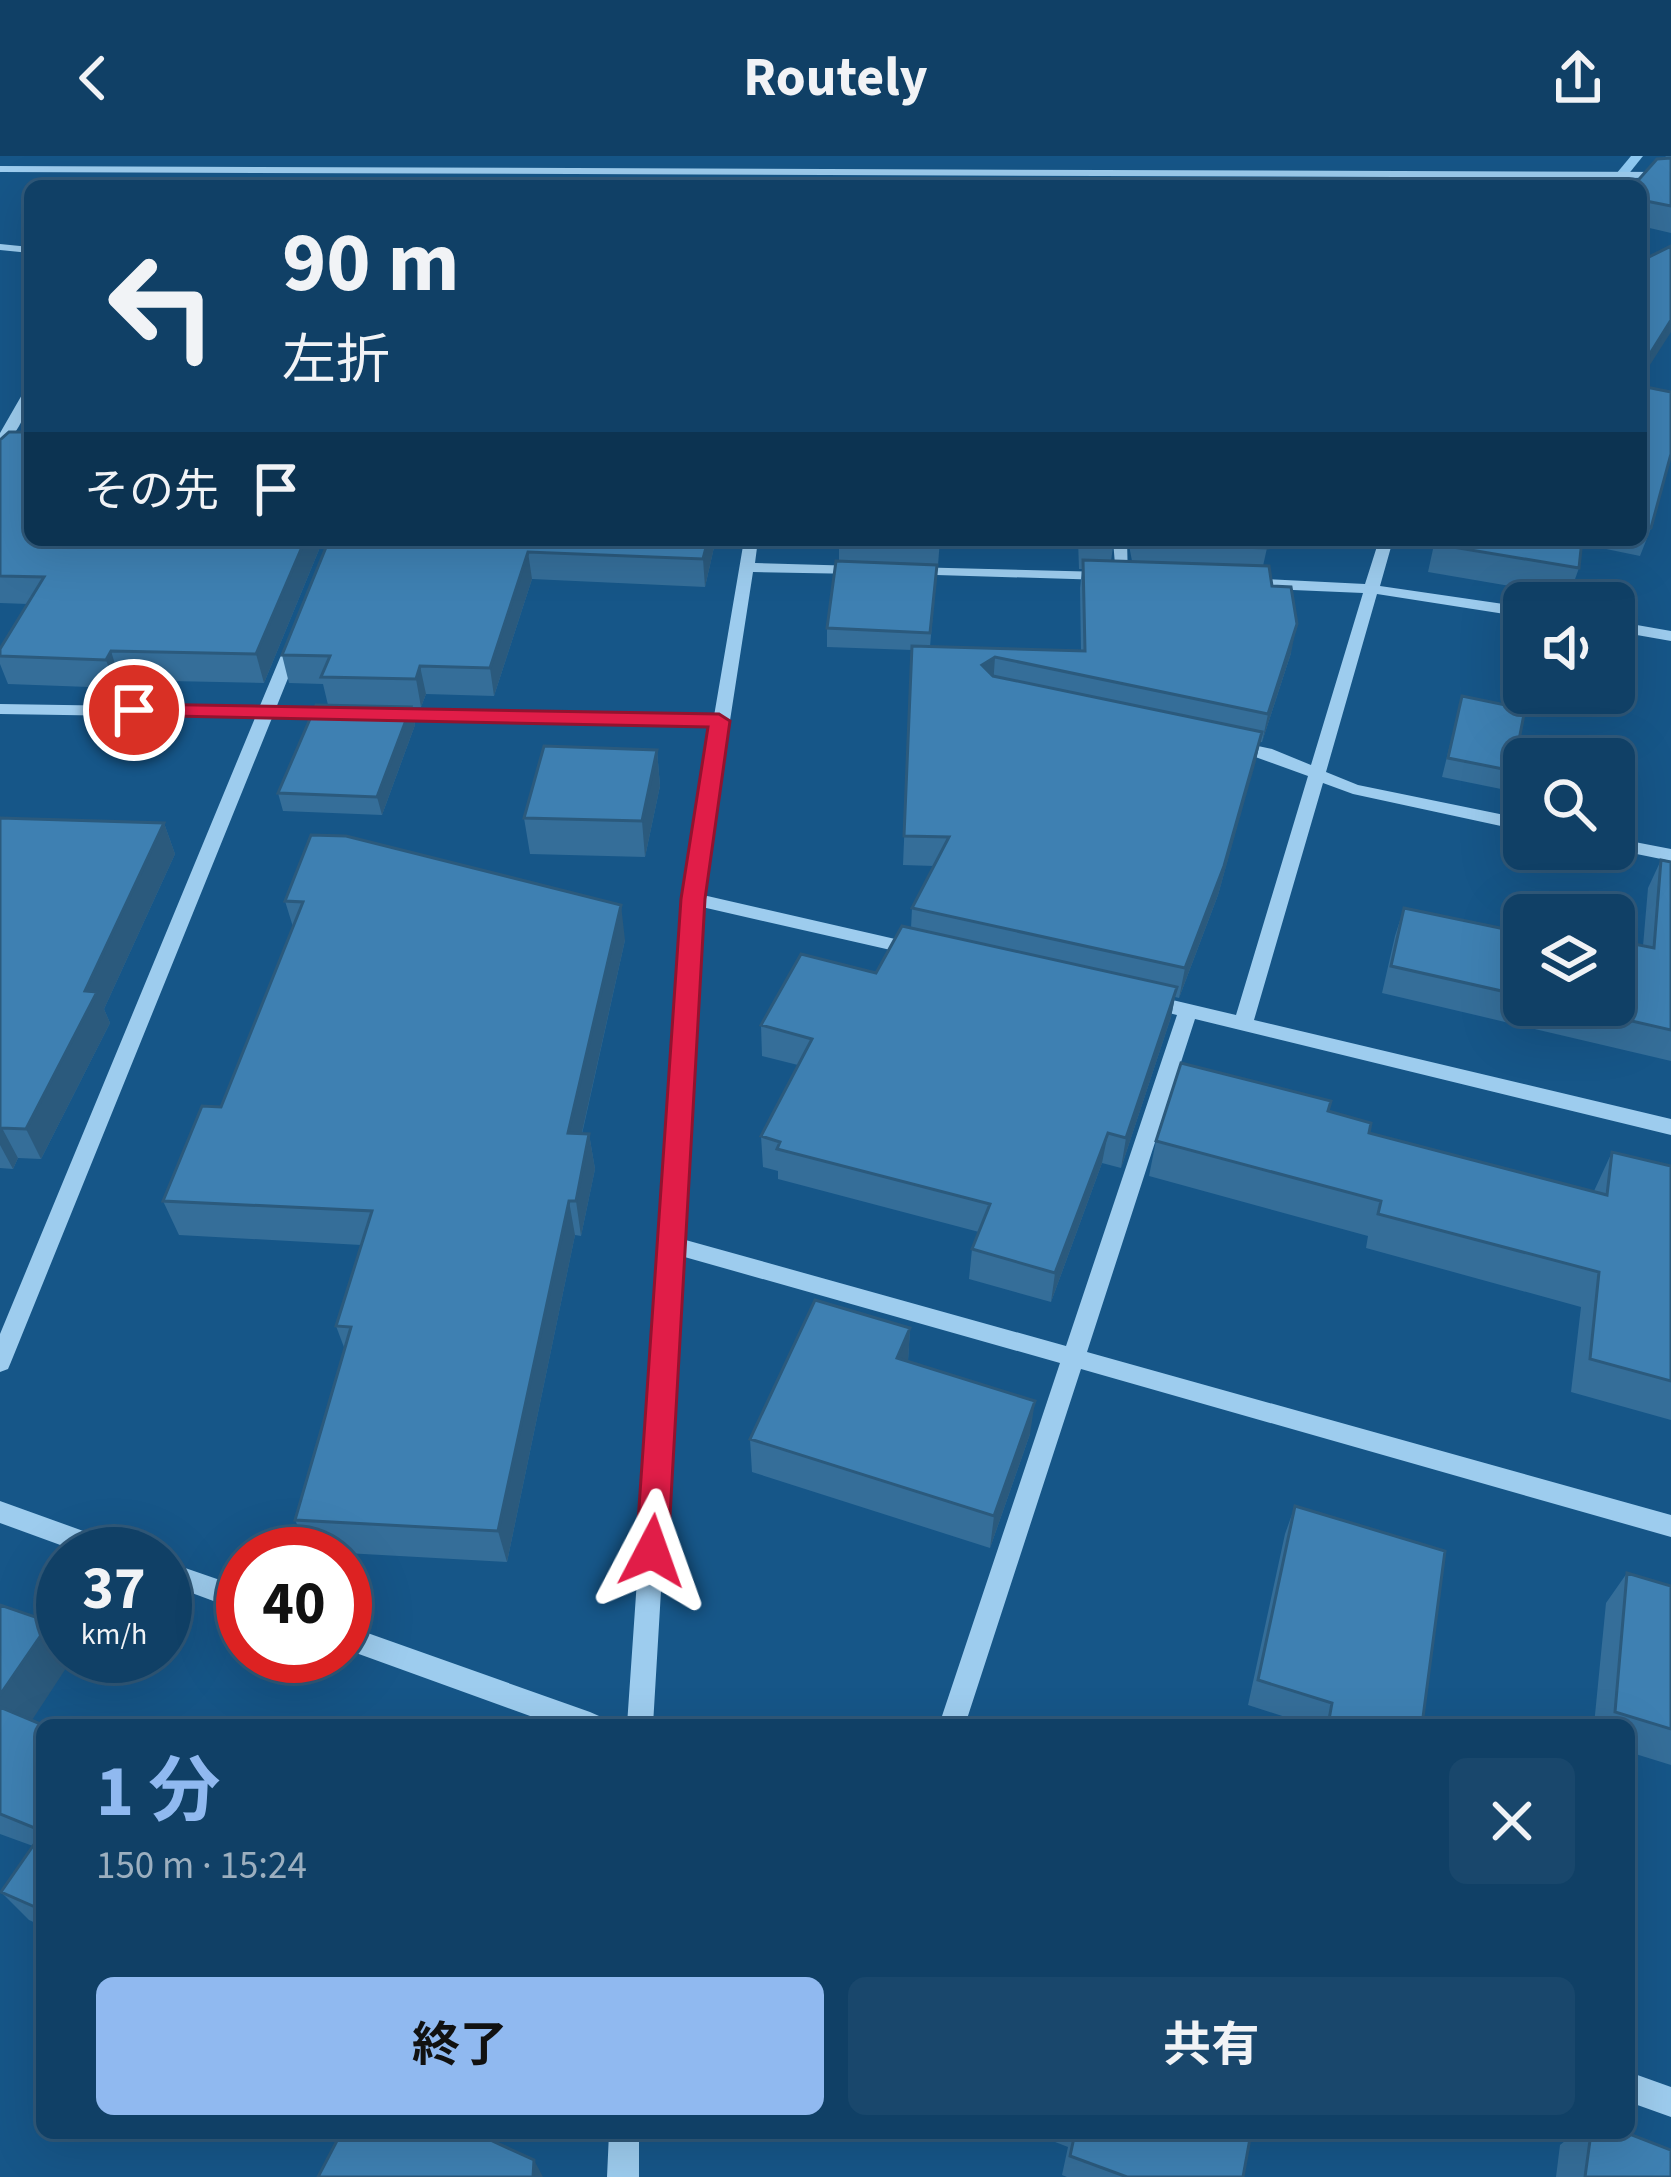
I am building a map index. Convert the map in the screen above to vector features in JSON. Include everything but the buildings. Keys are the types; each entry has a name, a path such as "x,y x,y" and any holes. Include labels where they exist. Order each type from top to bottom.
{"street":[{"path":"763,180 772,156"},
{"path":"1326,156 1335,173"},
{"path":"1519,156 1531,175"},
{"path":"0,169 210,163 1671,175"},
{"path":"0,445 24,403"},
{"path":"640,1719 693,899 750,546"},
{"path":"1120,546 1123,577"},
{"path":"1243,1023 1384,546"},
{"path":"746,567 1145,578"},
{"path":"1236,582 1372,589 1503,609"},
{"path":"0,1362 301,626"},
{"path":"1635,630 1671,636"},
{"path":"0,709 719,721"},
{"path":"1221,743 1266,753 1353,789 1503,821"},
{"path":"1635,848 1671,856"},
{"path":"693,899 940,955"},
{"path":"1120,995 1671,1127"},
{"path":"954,1719 1188,1010"},
{"path":"673,1246 1671,1526"},
{"path":"0,1512 41,1527"},
{"path":"372,1646 573,1719"},
{"path":"1635,2089 1671,2102"},
{"path":"623,2177 624,2139"}],"waterway":[{"path":"1617,180 1637,156"}],"route":[{"path":"134,710 719,721 693,899 652,1551"}]}
